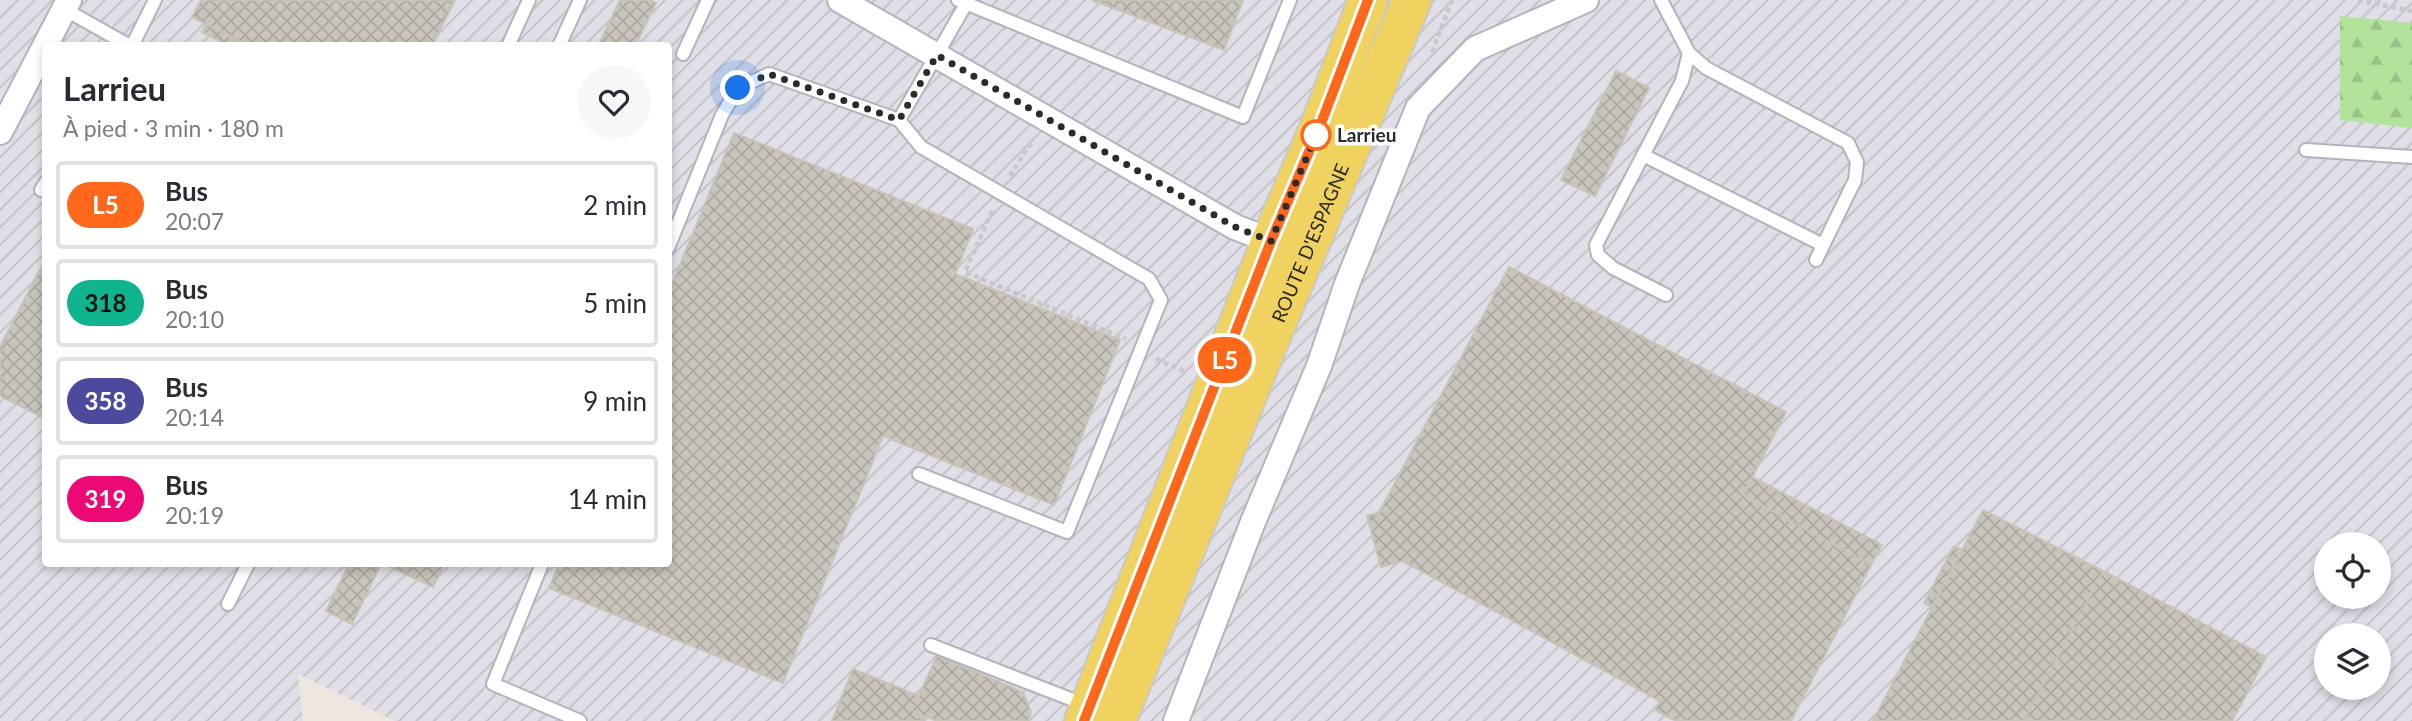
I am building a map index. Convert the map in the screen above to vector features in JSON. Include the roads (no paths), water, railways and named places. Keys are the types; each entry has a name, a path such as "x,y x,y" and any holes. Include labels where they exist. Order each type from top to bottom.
{"main road":[{"name":"ROUTE D'ESPAGNE","path":"1096,716 1271,241 1320,126 1368,0"},
{"name":"ROUTE D'ESPAGNE","path":"1096,716 1267,346 1412,0"}],"street":[{"path":"840,0 1235,227 1271,241"},
{"path":"1176,721 1253,522 1319,366 1347,284 1418,108 1475,49 1586,0"},
{"path":"49,42 67,4"},
{"path":"0,132 42,57"}],"lane":[{"path":"133,42 155,0"},
{"path":"510,42 529,0"},
{"path":"561,42 580,0"},
{"path":"683,54 708,0"},
{"path":"899,120 937,55 962,2 1243,117 1290,0"},
{"path":"1661,0 1689,53 1706,68 1848,143 1857,162 1855,180 1816,260"},
{"path":"67,4 125,42"},
{"path":"1666,295 1613,268 1598,255 1596,245 1682,81 1689,53"},
{"path":"672,238 722,115 738,88 769,74 899,120 921,147 1149,279 1161,300 1067,532 919,474"},
{"path":"2306,150 2412,157"},
{"path":"1643,155 1823,245"},
{"path":"228,604 246,567"},
{"path":"541,567 493,684 580,721"},
{"path":"931,645 1096,716"}],"place":[{"name":"Larrieu","path":"1316,135"}]}
